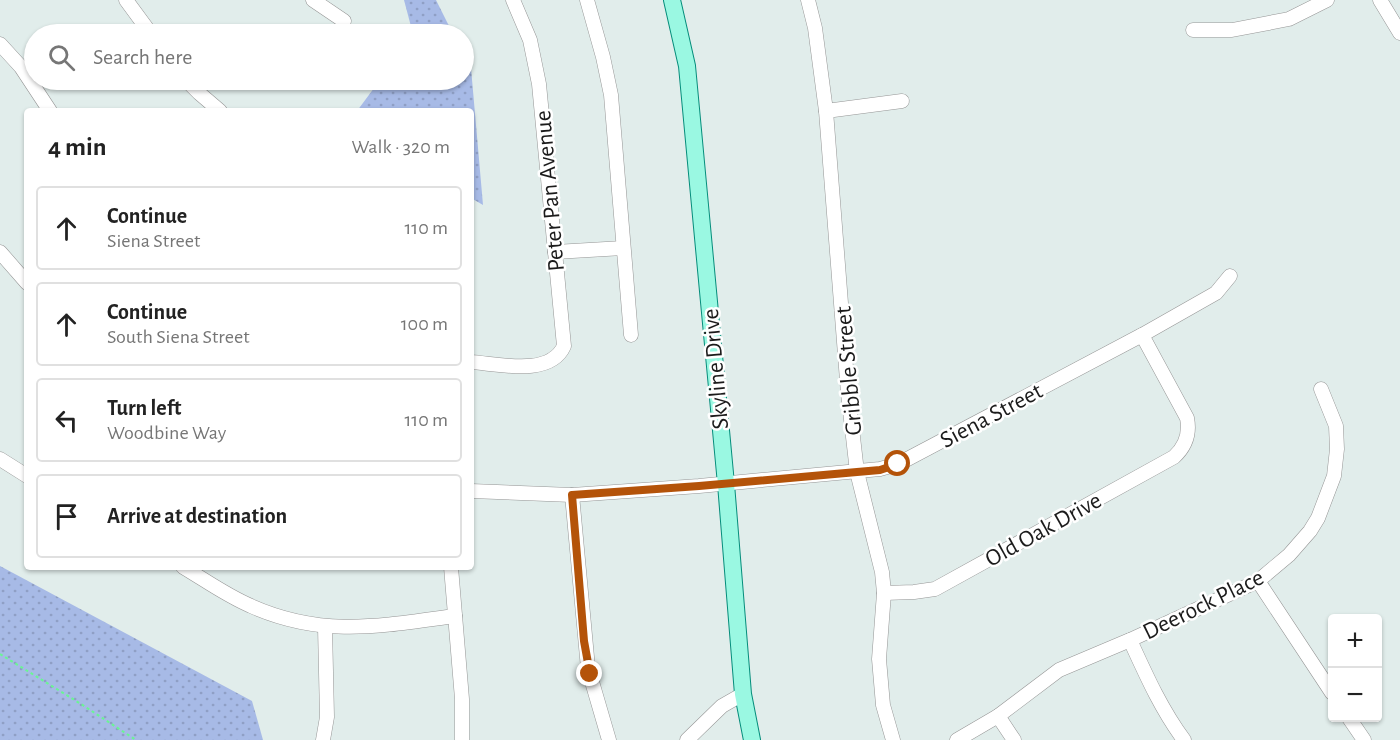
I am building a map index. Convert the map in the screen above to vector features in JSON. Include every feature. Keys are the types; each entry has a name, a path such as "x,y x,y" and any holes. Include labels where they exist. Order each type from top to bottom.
{"main road":[{"name":"Skyline Drive","path":"672,0 687,66 743,694 752,740"}],"street":[{"path":"126,0 144,24"},
{"path":"313,0 344,21"},
{"name":"Peter Pan Avenue","path":"474,362 533,366 546,364 560,354 564,346 537,71 530,40 514,0"},
{"path":"587,0 611,95 631,335"},
{"name":"Gribble Street","path":"808,0 815,28 826,111 848,393 857,472 882,572 884,593 879,659 883,705 892,740"},
{"path":"1194,30 1232,30 1289,19 1327,0"},
{"path":"1380,0 1400,33"},
{"path":"0,44 24,72"},
{"path":"36,90 48,108"},
{"path":"196,90 216,108"},
{"path":"826,111 902,101"},
{"path":"555,252 623,248"},
{"path":"0,252 24,280"},
{"name":"Siena Street","path":"474,491 572,495 880,470 898,464 1142,335 1216,293 1230,276"},
{"name":"Old Oak Drive","path":"884,593 935,589 1174,457 1183,448 1189,427 1187,418 1142,335"},
{"name":"Deerock Place","path":"957,740 998,716 1059,670 1258,581 1289,555 1318,518 1330,488 1336,462 1338,436 1336,426 1321,389"},
{"path":"0,459 24,474"},
{"path":"572,495 588,668 609,740"},
{"path":"188,570 250,606 286,619 325,627 370,627 456,616"},
{"path":"451,570 462,699 462,740"},
{"path":"1258,581 1328,687"},
{"path":"323,740 327,704 325,627"},
{"path":"1130,640 1151,688 1168,719 1184,740"},
{"path":"687,740 722,706 743,694"},
{"path":"998,716 1014,740"},
{"path":"1352,722 1364,740"}],"path":[{"path":"0,654 136,740"}],"shaded area":[{"path":"404,0 436,0 448,24 410,24"},
{"path":"373,90 473,90 483,205 474,200 474,108 359,108"},
{"path":"0,566 252,701 263,740 0,740"}],"route":[{"path":"590,674 584,641 572,495 880,470 898,464"}]}
